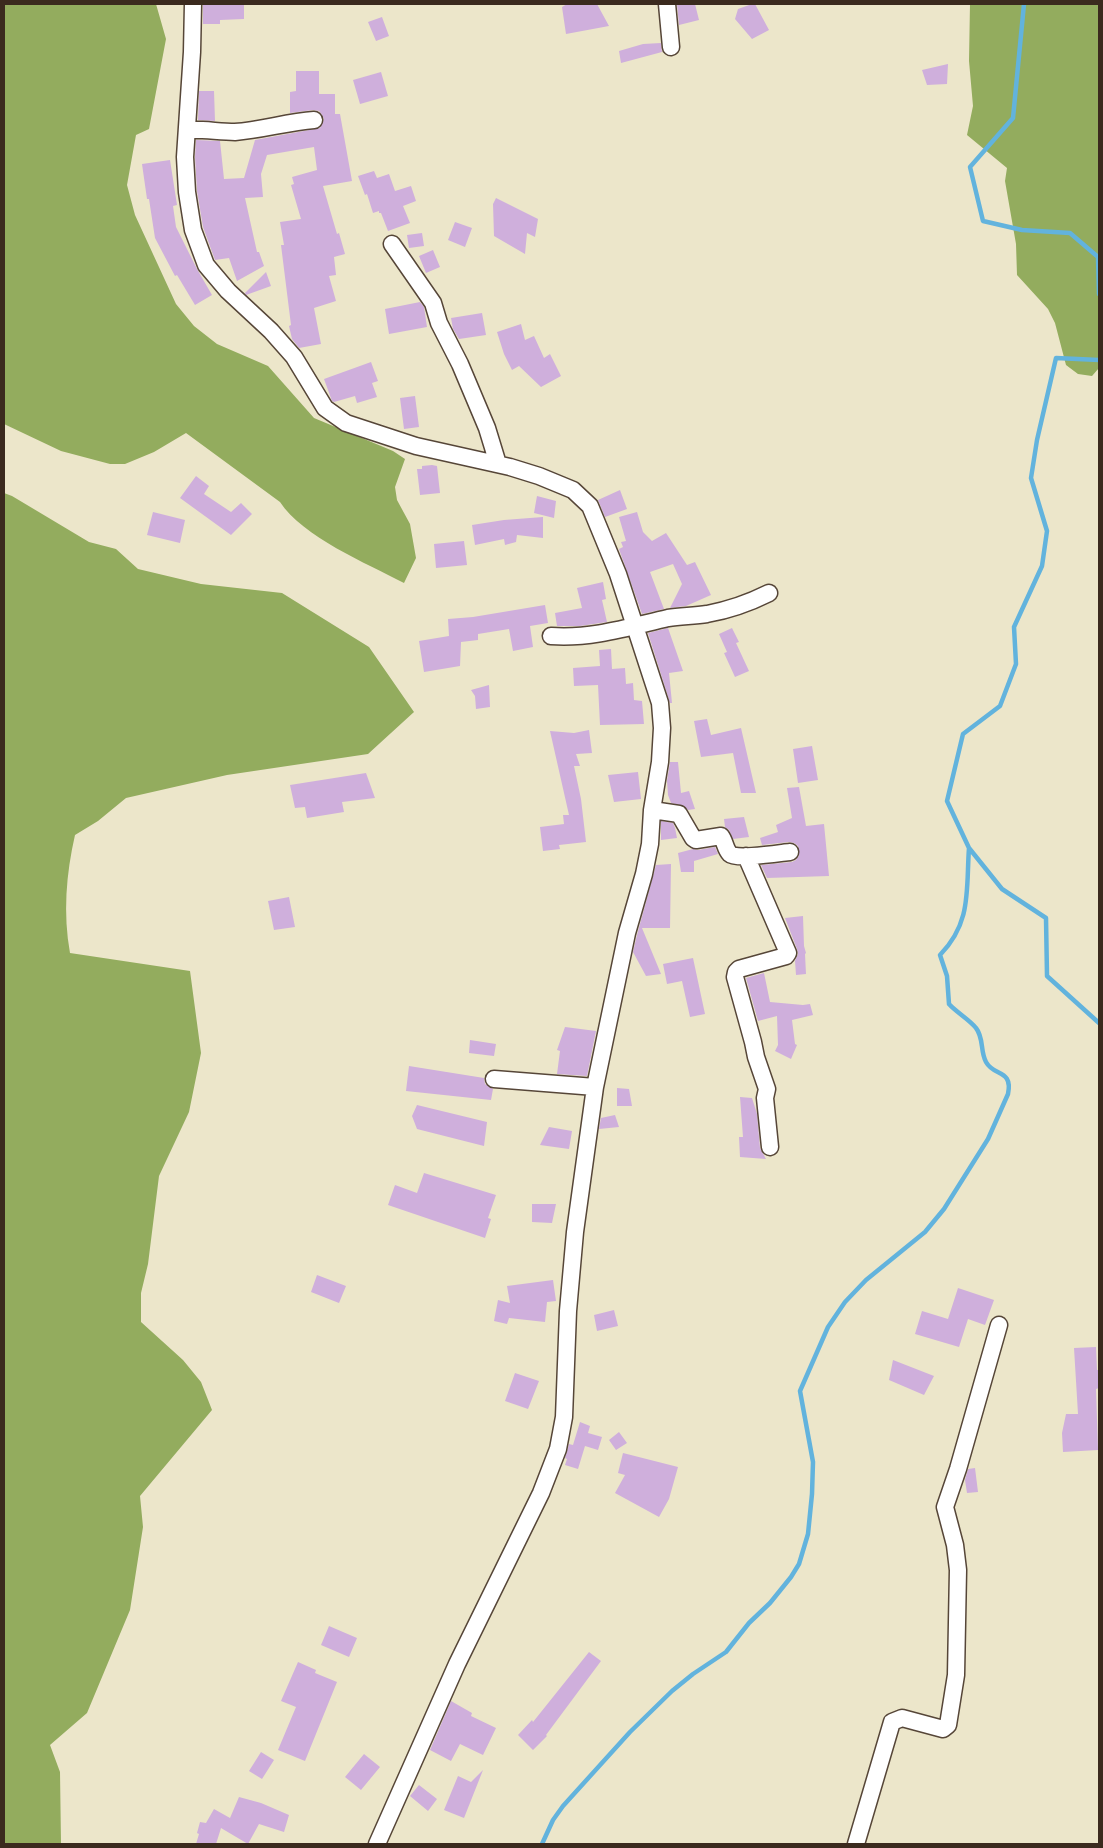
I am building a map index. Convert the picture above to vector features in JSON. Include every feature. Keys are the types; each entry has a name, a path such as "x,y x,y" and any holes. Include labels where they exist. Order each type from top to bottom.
{"street":[{"path":"193,4 185,158 187,192 193,230 206,265 228,291 271,331 294,357 325,408 346,423 416,446 498,464 539,476 573,490 590,506 618,574 660,703 662,728 660,762 652,810 650,844 644,874 627,933 595,1087 575,1232 568,1311 564,1417 558,1449 541,1493 456,1664 377,1844"},
{"path":"667,4 671,47"},
{"path":"187,130 234,132 294,121 314,120"},
{"path":"392,244 433,303 439,323 460,364 487,428 498,464"},
{"path":"551,636 587,636 670,618 728,609 768,594"},
{"path":"652,810 678,814 693,838 699,840 721,836 729,853 736,856 790,852"},
{"path":"746,856 788,953 786,956 739,969 735,977 756,1057 767,1089 765,1098 770,1147"},
{"path":"494,1079 595,1087"},
{"path":"856,1844 892,1722 902,1718 943,1730 948,1725 956,1675 958,1570 955,1545 945,1507 999,1325"}],"green space":[{"path":"4,4 156,4 166,39 149,129 136,135 127,185 135,215 176,304 194,326 217,344 268,366 314,418 393,451 405,459 395,487 397,500 410,524 416,558 404,583 319,538 290,515 280,502 186,433 154,452 125,464 110,464 61,451 4,424"},
{"path":"970,4 1099,4 1099,368 1092,376 1078,374 1066,365 1055,323 1048,309 1017,275 1016,244 1005,181 1007,168 967,135 973,106 969,61"},
{"path":"4,493 89,542 116,549 138,569 201,584 282,593 369,647 414,712 368,754 227,775 126,798 98,821 75,835 69,864 66,894 70,953 190,971 201,1053 189,1112 159,1176 148,1264 141,1293 141,1322 183,1360 201,1382 212,1410 140,1496 143,1527 130,1610 87,1713 50,1745 60,1772 61,1844 4,1844"}],"building":[{"path":"203,4 244,4 244,19 220,20 220,24 203,24"},
{"path":"567,4 597,4 609,26 566,34 562,7"},
{"path":"677,4 695,4 699,20 679,25"},
{"path":"755,4 769,30 752,39 735,19 738,9"},
{"path":"382,17 389,36 376,41 368,22"},
{"path":"661,43 662,52 621,63 619,51 643,44"},
{"path":"948,64 947,84 927,85 922,70"},
{"path":"296,71 319,71 319,94 335,94 335,114 340,114 352,181 323,186 345,254 334,257 336,275 329,276 336,301 314,308 321,344 299,348 292,339 289,326 291,325 281,245 284,245 280,222 301,219 291,185 294,184 292,177 317,170 314,147 267,155 261,174 263,197 245,198 257,252 259,252 264,266 237,281 229,258 215,260 203,227 197,191 195,157 196,140 220,141 224,179 244,178 255,140 320,128 324,119 319,111 290,113 290,92 296,91"},
{"path":"381,72 388,96 360,104 353,80"},
{"path":"199,91 214,91 215,121 198,120"},
{"path":"170,160 177,205 173,206 176,227 212,295 195,305 177,275 175,276 155,238 149,199 147,199 142,164"},
{"path":"374,171 377,178 389,174 395,191 411,186 416,201 403,206 410,223 388,231 381,213 379,211 373,213 367,194 365,195 358,176"},
{"path":"496,198 538,219 535,237 527,233 525,254 494,236 493,204"},
{"path":"455,222 472,228 465,247 448,240"},
{"path":"422,233 424,246 409,248 407,235"},
{"path":"433,250 440,267 426,273 419,256"},
{"path":"266,272 271,286 246,295 245,293"},
{"path":"420,302 424,307 427,327 389,334 385,309"},
{"path":"482,313 486,335 459,339 453,329 451,318"},
{"path":"521,324 525,340 534,336 544,358 550,354 561,376 541,387 519,366 512,370 504,354 497,332"},
{"path":"371,362 378,381 372,383 377,397 357,403 355,396 332,401 324,379"},
{"path":"415,396 419,427 404,429 400,398"},
{"path":"422,466 437,466 440,493 420,495 417,469 422,469"},
{"path":"196,476 209,486 204,494 231,512 241,503 252,514 231,535 180,498"},
{"path":"620,490 627,509 605,517 598,500"},
{"path":"537,496 556,501 554,518 534,513"},
{"path":"153,512 185,520 180,543 147,535"},
{"path":"637,512 643,532 652,541 666,533 687,565 695,562 711,595 686,606 670,608 682,584 673,564 650,572 664,609 642,614 619,549 623,547 621,542 626,541 619,517"},
{"path":"543,517 543,538 517,535 516,542 505,545 504,539 475,545 472,525"},
{"path":"464,541 467,565 436,568 434,544"},
{"path":"603,582 606,599 602,600 607,622 580,626 557,626 555,613 582,608 577,588"},
{"path":"545,605 548,623 530,626 533,647 513,651 509,629 478,634 478,640 461,642 460,666 424,672 419,641 449,636 448,619 473,617"},
{"path":"668,628 683,671 669,673 672,703 670,703 648,633"},
{"path":"732,628 739,642 736,643 749,671 735,677 724,653 727,652 719,634"},
{"path":"611,649 612,669 625,668 626,684 633,683 634,700 642,701 644,724 600,725 598,685 574,686 573,668 600,666 599,650"},
{"path":"489,685 490,707 476,709 475,696 471,690"},
{"path":"707,719 711,735 741,728 756,793 741,793 733,753 701,757 694,721"},
{"path":"589,730 592,753 576,754 580,766 574,766 581,799 586,842 559,845 560,849 543,851 540,827 564,824 563,815 569,815 550,731 574,733"},
{"path":"812,746 818,780 798,783 793,749"},
{"path":"670,762 678,762 681,793 689,791 695,809 688,810 684,806 671,803 668,795 667,781"},
{"path":"638,772 641,799 614,802 608,775"},
{"path":"366,773 375,798 342,802 344,812 307,818 305,807 295,808 290,785"},
{"path":"799,787 806,826 824,824 829,876 767,878 761,865 792,862 799,855 798,846 794,843 762,845 760,838 778,832 776,825 792,818 787,788"},
{"path":"744,817 749,837 733,839 729,830 725,827 724,819"},
{"path":"661,821 673,823 677,838 661,840"},
{"path":"715,847 718,854 694,861 694,872 681,872 678,853 693,849"},
{"path":"671,864 670,928 642,928 661,974 646,976 633,952 656,865"},
{"path":"289,897 295,927 274,930 268,901"},
{"path":"803,916 806,974 796,975 795,961 798,954 785,918"},
{"path":"693,958 705,1014 690,1017 682,981 667,984 663,964"},
{"path":"764,973 770,1002 810,1004 813,1015 792,1020 795,1044 797,1045 791,1059 775,1051 778,1045 777,1016 758,1021 746,978"},
{"path":"565,1027 596,1031 587,1076 557,1074 560,1051 557,1050"},
{"path":"470,1040 496,1044 494,1056 469,1053"},
{"path":"409,1066 484,1078 485,1084 493,1089 491,1100 406,1091"},
{"path":"617,1088 629,1089 632,1106 617,1106"},
{"path":"740,1097 752,1098 757,1114 760,1148 766,1159 740,1157 739,1137 743,1137"},
{"path":"417,1105 487,1122 484,1146 417,1129 412,1116"},
{"path":"615,1115 619,1127 599,1129 601,1118"},
{"path":"549,1127 572,1131 569,1149 540,1145"},
{"path":"424,1173 496,1195 488,1218 491,1219 485,1238 388,1205 395,1185 417,1193"},
{"path":"532,1204 556,1204 552,1223 532,1222"},
{"path":"317,1275 346,1286 339,1303 311,1292"},
{"path":"553,1280 556,1301 547,1302 545,1322 509,1318 507,1324 494,1321 498,1300 510,1303 507,1286"},
{"path":"958,1288 994,1300 985,1325 968,1319 959,1347 915,1334 922,1311 948,1319"},
{"path":"614,1310 618,1326 597,1331 594,1315"},
{"path":"1096,1347 1097,1370 1099,1370 1099,1388 1096,1389 1098,1450 1063,1452 1062,1433 1066,1414 1078,1414 1074,1348"},
{"path":"893,1360 934,1376 924,1395 889,1380"},
{"path":"515,1373 539,1381 528,1409 505,1401"},
{"path":"580,1422 590,1426 588,1433 602,1437 598,1450 585,1446 578,1469 565,1465 567,1459 565,1458 569,1444 573,1445"},
{"path":"619,1432 627,1443 616,1450 609,1440"},
{"path":"623,1453 678,1467 669,1499 659,1517 615,1493 625,1475 618,1473"},
{"path":"975,1468 978,1492 967,1493 965,1480 968,1469"},
{"path":"329,1626 357,1638 349,1657 321,1645"},
{"path":"589,1652 601,1661 547,1736 533,1750 518,1735 532,1720 533,1722"},
{"path":"298,1662 316,1670 315,1673 337,1682 305,1761 278,1750 296,1707 281,1701"},
{"path":"451,1701 472,1713 471,1716 496,1728 483,1755 460,1744 451,1761 430,1750"},
{"path":"261,1752 274,1760 262,1779 249,1771"},
{"path":"364,1754 380,1767 361,1790 345,1777"},
{"path":"483,1770 464,1818 444,1810 458,1776 471,1782"},
{"path":"419,1785 437,1799 428,1811 410,1796"},
{"path":"239,1797 261,1803 289,1815 284,1832 259,1824 248,1844 221,1828 216,1844 196,1844 200,1822 206,1823 214,1809 230,1818"}],"waterway":[{"path":"1024,4 1013,118 970,167 983,221 1022,230 1070,233 1098,257 1099,294"},
{"path":"1099,360 1056,358 1037,440 1031,478 1047,531 1042,566 1014,627 1016,664 1000,706 963,734 947,801 969,848 1002,889 1046,918 1047,976 1099,1023"},
{"path":"542,1844 553,1820 563,1806 630,1732 672,1691 726,1652 749,1623 770,1603 791,1577 799,1564 808,1534 812,1494 813,1462 800,1391 828,1327 845,1302 866,1280 925,1232 944,1209 988,1139 1008,1094 1008,1081 1002,1074 989,1067 986,1062 980,1036 976,1028 949,1004 947,976 940,955 958,930 962,918 967,892 969,848"}]}
